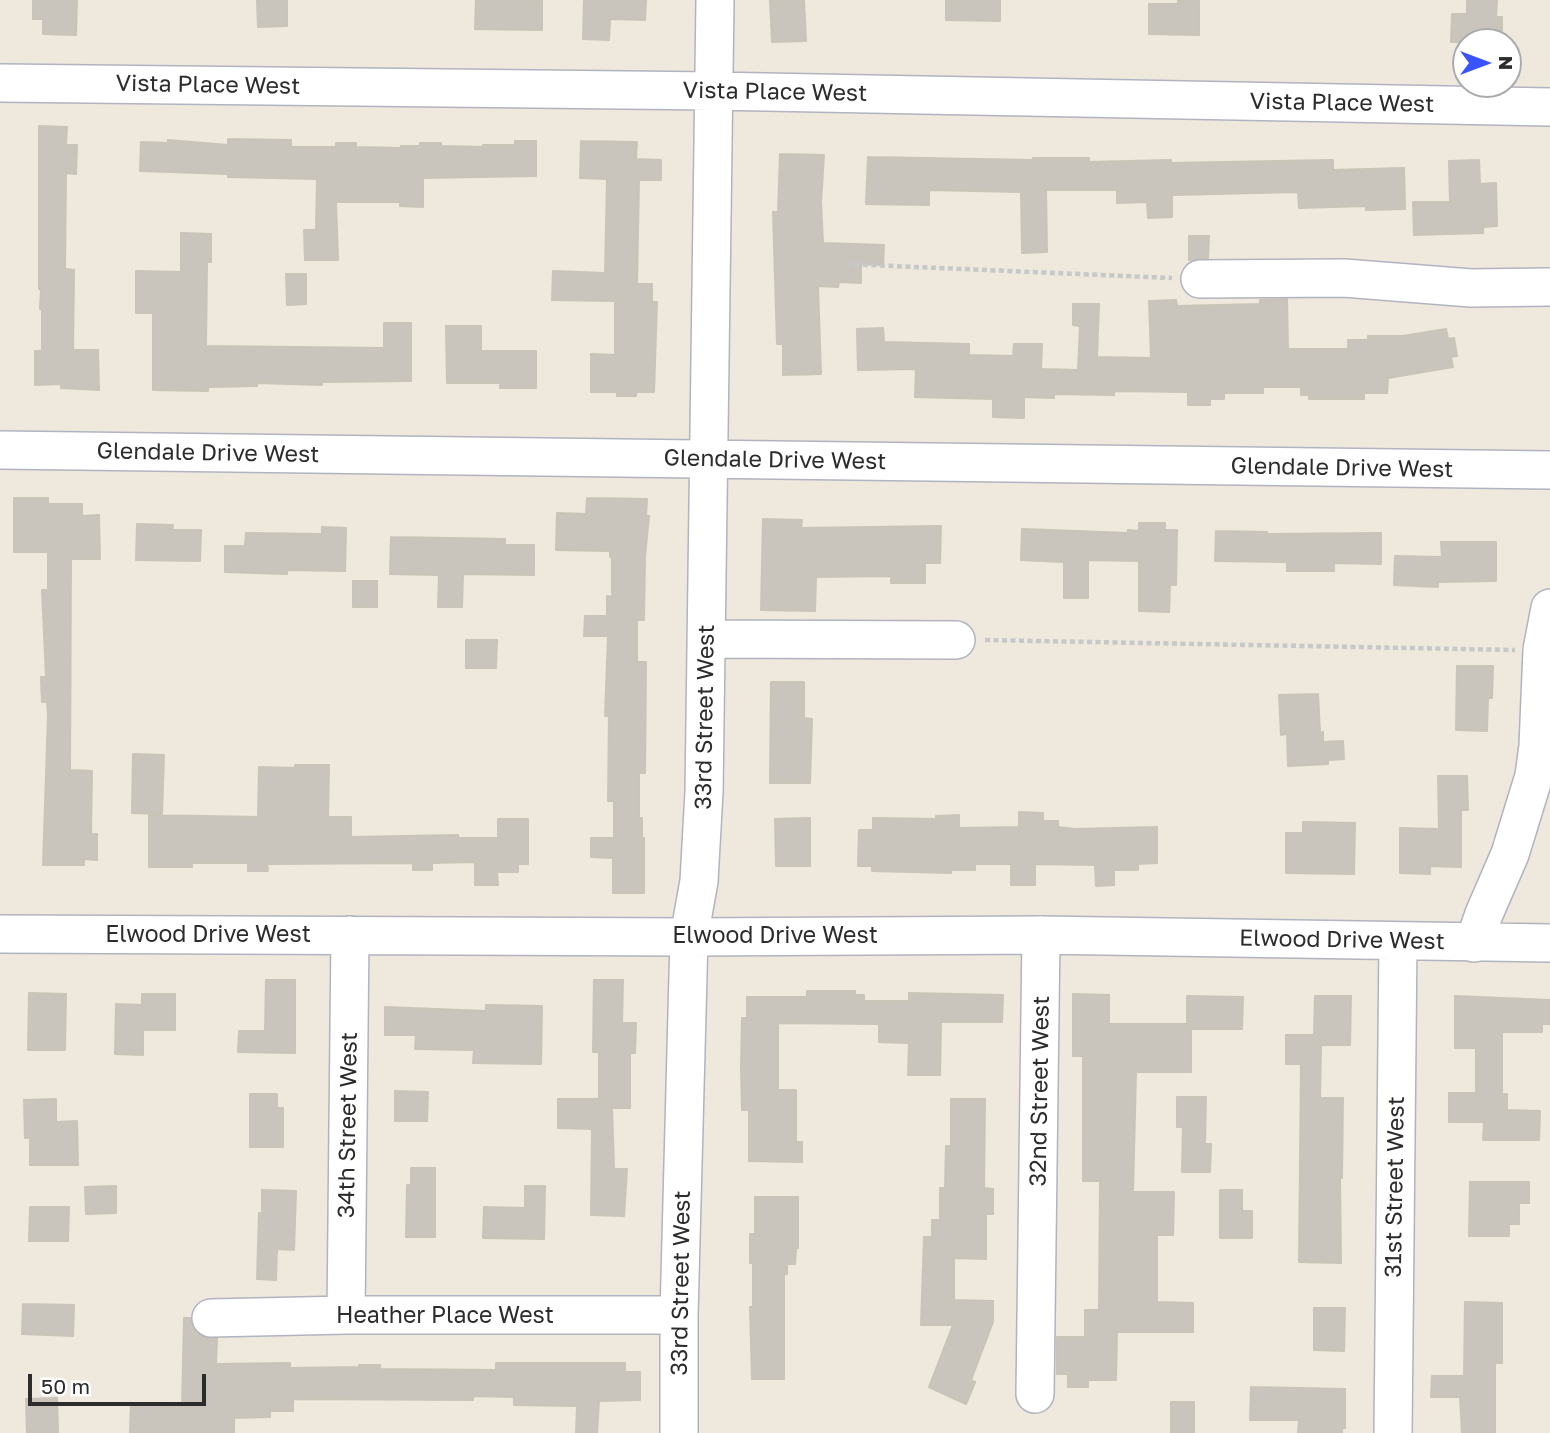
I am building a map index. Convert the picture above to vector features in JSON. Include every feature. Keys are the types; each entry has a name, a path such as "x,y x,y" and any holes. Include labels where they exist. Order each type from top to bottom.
{"street":[{"name":"33rd Street West","path":"679,1433 679,1315 689,937 699,881 704,792 715,0"},
{"name":"Vista Place West","path":"0,83 712,91 1550,107"},
{"path":"1200,279 1344,278 1471,288 1550,287"},
{"name":"Glendale Drive West","path":"0,450 1550,470"},
{"path":"1474,943 1510,854 1534,776 1542,650 1550,608"},
{"path":"707,639 956,640"},
{"name":"Elwood Drive West","path":"0,934 689,937 1041,935 1550,943"},
{"name":"34th Street West","path":"346,1315 350,935"},
{"name":"32nd Street West","path":"1035,1394 1041,935"},
{"name":"31st Street West","path":"1393,1433 1398,941"},
{"name":"Heather Place West","path":"211,1318 346,1315 679,1315"}],"path":[{"path":"846,264 1200,279"},
{"path":"956,640 1542,650"}],"building":[{"path":"33,0 77,0 76,35 43,34 43,19 33,19"},
{"path":"257,0 287,0 287,26 258,27"},
{"path":"476,0 542,0 542,30 475,29"},
{"path":"584,0 646,0 645,20 610,19 609,40 583,39"},
{"path":"770,0 804,0 806,41 772,42"},
{"path":"946,0 1000,0 1000,21 946,20"},
{"path":"1178,0 1199,0 1199,35 1149,34 1149,4 1178,4"},
{"path":"1467,0 1497,0 1496,17 1502,17 1502,28 1452,28 1451,42 1452,14 1467,14"},
{"path":"39,126 67,127 66,145 77,145 76,174 66,173 65,269 74,270 73,350 98,350 99,390 61,388 61,384 35,385 35,351 42,351 39,289"},
{"path":"228,139 291,140 291,147 336,147 336,143 356,143 356,147 401,148 420,146 420,143 483,147 515,145 515,141 536,141 536,176 423,178 423,207 400,206 400,202 336,202 338,260 305,260 304,230 316,230 317,179 140,171 141,142 168,143 168,140 228,145"},
{"path":"581,141 637,142 636,159 661,160 661,180 639,180 637,284 652,284 652,302 657,302 654,392 617,396 617,392 591,392 591,354 615,355 615,301 552,300 553,271 605,273 607,179 580,178"},
{"path":"780,154 824,155 821,202 823,243 884,245 883,265 861,264 861,283 839,282 838,287 818,286 821,374 783,375 783,344 777,344 773,212 778,212"},
{"path":"868,157 1033,160 1089,158 1089,162 1171,160 1171,163 1333,160 1333,170 1404,168 1405,209 1366,210 1366,206 1299,208 1298,192 1172,195 1172,217 1148,218 1147,202 1117,203 1117,190 1046,190 1047,252 1022,253 1021,192 929,190 929,205 866,204"},
{"path":"1479,160 1480,184 1496,183 1497,226 1483,227 1483,233 1414,235 1413,202 1450,202 1449,161"},
{"path":"181,233 211,234 211,262 207,262 206,346 384,348 384,323 411,323 411,381 322,382 322,385 257,383 257,386 208,387 208,391 153,390 153,313 136,313 136,271 181,272"},
{"path":"1189,236 1209,236 1208,258 1189,260"},
{"path":"286,274 306,274 306,304 287,305"},
{"path":"1287,299 1288,349 1348,349 1348,340 1368,340 1368,336 1403,336 1446,329 1448,339 1454,338 1457,356 1451,357 1453,367 1388,378 1387,393 1364,393 1364,399 1309,399 1309,395 1301,395 1301,387 1263,387 1263,393 1224,393 1224,399 1210,399 1210,405 1188,405 1188,392 1114,391 1114,395 1054,394 1054,398 1024,397 1024,418 993,417 993,399 915,397 916,369 858,370 857,329 883,328 884,342 969,344 969,355 1013,356 1014,344 1042,344 1041,369 1078,370 1080,326 1073,325 1073,304 1099,304 1097,357 1151,358 1149,301 1176,300 1177,306 1260,304 1260,300"},
{"path":"446,326 481,326 481,351 536,351 536,388 500,388 500,383 447,383"},
{"path":"14,498 48,498 48,504 82,504 82,516 99,515 100,559 71,559 70,770 92,771 91,834 97,834 97,860 84,859 84,865 43,865 48,715 47,702 42,702 41,677 46,677 42,590 48,590 48,552 14,552"},
{"path":"587,498 647,499 646,516 649,516 644,620 637,620 637,662 646,662 645,773 639,773 639,818 642,818 644,838 644,893 613,893 613,858 591,857 591,838 614,838 614,801 608,801 609,716 605,716 608,636 584,636 585,616 607,616 607,596 612,597 612,557 610,551 556,550 557,513 586,514"},
{"path":"763,519 802,520 801,528 941,526 940,563 925,563 925,583 891,583 891,576 816,577 815,611 761,610"},
{"path":"1139,523 1165,523 1165,530 1177,530 1176,585 1170,585 1169,612 1139,611 1139,561 1088,560 1088,598 1064,598 1064,562 1021,560 1022,529 1128,533 1128,530 1139,531"},
{"path":"137,524 173,525 172,530 201,530 200,561 136,560"},
{"path":"322,527 346,528 345,571 287,570 287,574 225,572 225,546 245,546 246,533 322,534"},
{"path":"1216,531 1267,534 1381,533 1381,564 1334,563 1334,571 1287,571 1287,562 1215,561"},
{"path":"391,537 505,539 505,545 534,545 534,575 463,574 462,607 438,607 439,575 390,574"},
{"path":"1441,542 1496,542 1496,581 1438,582 1438,587 1394,585 1395,556 1442,557"},
{"path":"353,581 377,581 377,607 353,607"},
{"path":"466,640 497,640 496,668 466,668"},
{"path":"1457,666 1493,666 1487,731 1456,730"},
{"path":"771,682 804,682 804,718 812,719 810,783 770,783"},
{"path":"1318,694 1323,742 1343,741 1344,759 1328,760 1328,764 1288,766 1287,734 1281,735 1279,695"},
{"path":"133,754 164,755 162,814 132,813"},
{"path":"295,765 329,765 328,817 351,817 351,837 458,835 458,838 498,838 498,819 528,819 528,864 518,864 518,872 497,872 498,885 475,885 475,862 432,863 432,870 413,870 413,863 267,864 268,871 248,871 248,863 192,863 192,867 149,867 149,815 258,817 259,767 295,768"},
{"path":"1438,776 1467,776 1468,810 1461,810 1461,867 1430,866 1430,874 1400,873 1400,828 1439,829"},
{"path":"1019,812 1043,813 1043,821 1058,821 1058,827 1075,829 1157,827 1157,863 1138,864 1138,870 1114,870 1114,885 1096,886 1095,865 1035,864 1035,885 1011,885 1011,864 975,864 975,870 951,870 951,873 872,871 872,866 858,866 859,830 873,830 873,818 936,819 936,816 959,815 959,828 1019,827"},
{"path":"810,818 810,866 776,866 775,819"},
{"path":"1303,822 1355,823 1354,874 1286,873 1286,833 1303,833"},
{"path":"266,980 295,980 295,1053 238,1052 239,1031 265,1031"},
{"path":"594,980 623,980 622,1023 636,1023 635,1053 630,1053 630,1108 612,1108 614,1169 627,1169 624,1216 591,1215 592,1129 558,1128 558,1099 599,1099 599,1052 593,1052"},
{"path":"807,991 855,991 855,995 864,995 864,1001 909,1001 909,993 1003,995 1002,1022 941,1022 940,1075 908,1075 909,1043 879,1042 879,1024 778,1023 778,1090 796,1090 796,1142 802,1142 802,1162 749,1161 749,1110 742,1110 741,1068 742,1018 747,1018 747,997 807,997"},
{"path":"29,993 66,994 65,1050 28,1050"},
{"path":"142,994 175,994 175,1030 143,1030 143,1055 115,1054 116,1004 142,1005"},
{"path":"1073,994 1109,995 1109,1024 1187,1024 1187,996 1243,997 1242,1029 1191,1029 1191,1072 1136,1072 1133,1192 1174,1192 1173,1235 1157,1235 1157,1302 1193,1303 1193,1332 1117,1332 1116,1380 1088,1380 1088,1387 1068,1387 1068,1374 1057,1374 1057,1337 1085,1337 1085,1310 1099,1310 1100,1181 1083,1181 1083,1056 1073,1056"},
{"path":"1315,996 1351,996 1350,1045 1321,1045 1320,1098 1343,1098 1341,1263 1299,1262 1301,1064 1286,1064 1286,1035 1314,1035"},
{"path":"1455,996 1550,1000 1550,1024 1542,1024 1542,1032 1502,1032 1502,1094 1507,1094 1507,1110 1540,1111 1539,1140 1483,1140 1484,1122 1449,1122 1449,1093 1476,1093 1476,1048 1455,1048"},
{"path":"486,1005 542,1006 541,1064 473,1063 474,1050 415,1049 416,1035 385,1035 385,1007 486,1011"},
{"path":"395,1091 428,1092 427,1121 395,1121"},
{"path":"250,1094 277,1094 277,1108 283,1108 283,1147 250,1147"},
{"path":"1177,1097 1206,1097 1205,1144 1211,1144 1210,1172 1182,1172 1183,1127 1177,1127"},
{"path":"56,1099 56,1122 77,1121 78,1165 30,1165 30,1138 25,1138 24,1100"},
{"path":"951,1099 985,1099 984,1188 993,1189 993,1214 986,1214 986,1259 954,1258 954,1300 993,1301 993,1322 971,1380 975,1382 966,1404 929,1387 953,1325 921,1325 924,1237 932,1237 932,1220 940,1220 940,1188 945,1188 946,1146 951,1146"},
{"path":"411,1168 435,1168 435,1237 406,1237 407,1185 411,1185"},
{"path":"1470,1182 1529,1182 1529,1203 1519,1203 1519,1224 1509,1224 1509,1236 1469,1236"},
{"path":"116,1186 116,1213 86,1214 85,1187"},
{"path":"525,1186 545,1186 544,1239 483,1238 484,1207 525,1208"},
{"path":"262,1190 296,1191 294,1250 277,1249 276,1280 257,1279"},
{"path":"1220,1190 1242,1190 1242,1211 1252,1211 1252,1238 1220,1238"},
{"path":"755,1197 798,1197 798,1248 795,1264 787,1264 787,1274 784,1274 784,1379 752,1379 750,1307 753,1307 753,1263 750,1263 750,1234 755,1234"},
{"path":"30,1207 69,1207 68,1241 29,1241"},
{"path":"1465,1302 1502,1303 1502,1363 1495,1363 1495,1433 1462,1433 1460,1397 1431,1397 1432,1376 1464,1376"},
{"path":"23,1304 74,1305 73,1336 22,1334"},
{"path":"1314,1308 1345,1308 1344,1351 1314,1350"},
{"path":"184,1318 190,1318 193,1328 200,1336 217,1339 216,1364 290,1363 290,1368 380,1365 380,1369 496,1370 496,1363 625,1363 625,1372 640,1372 640,1400 599,1401 597,1433 576,1433 577,1406 514,1405 514,1397 473,1396 473,1400 293,1399 293,1411 270,1411 270,1417 234,1418 234,1433 130,1433 131,1404 182,1406"},
{"path":"1251,1387 1345,1389 1345,1428 1342,1428 1342,1433 1298,1433 1299,1420 1250,1420"},
{"path":"57,1398 58,1433 27,1433 26,1399"},
{"path":"1171,1402 1194,1402 1194,1433 1171,1433"}]}
